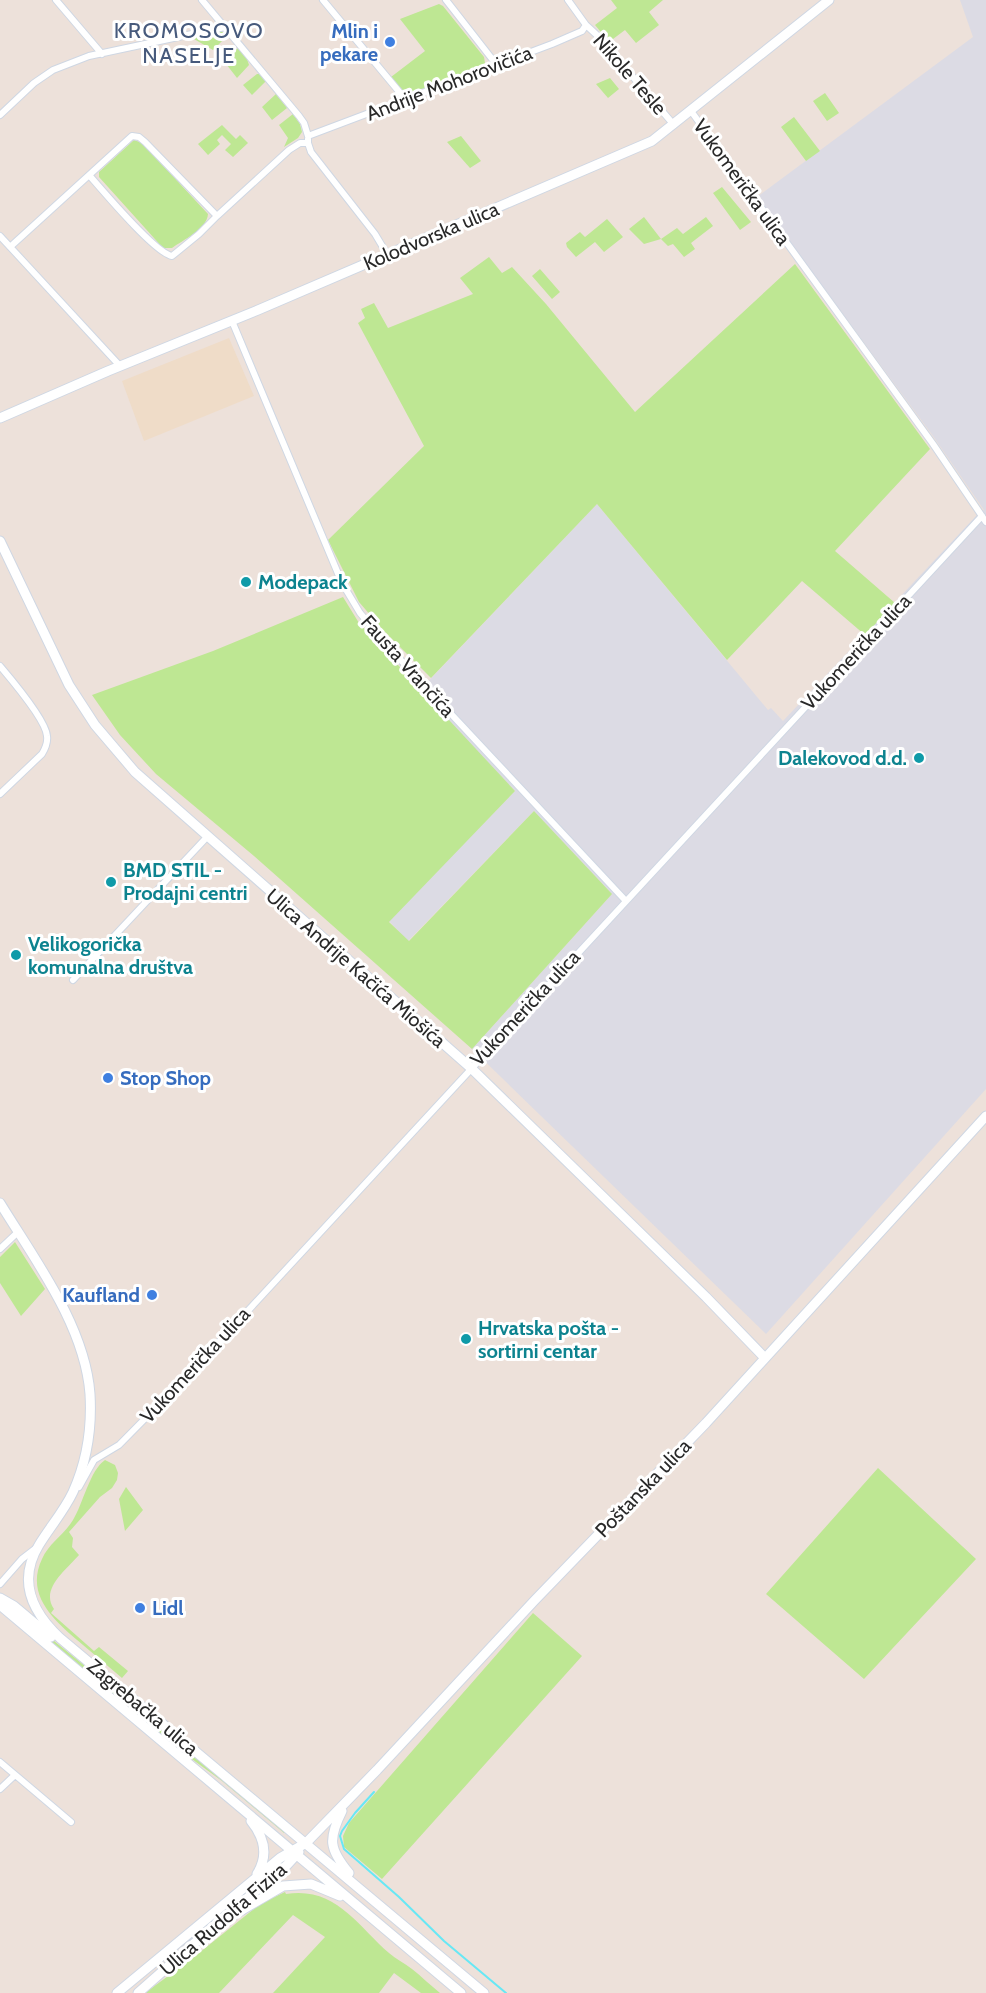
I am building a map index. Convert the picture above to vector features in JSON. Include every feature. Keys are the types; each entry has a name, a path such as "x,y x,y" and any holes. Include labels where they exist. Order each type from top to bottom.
{"main road":[{"name":"Kolodvorska ulica","path":"0,418 652,141 829,0"},
{"name":"Ulica Andrije Kačića Miošića","path":"0,541 61,671 95,726 135,772 471,1068 706,1297 765,1358"},
{"name":"Poštanska ulica","path":"294,1852 350,1799 534,1601 706,1423 986,1116"},
{"name":"Zagrebačka ulica","path":"0,1203 73,1327 84,1357 88,1377 90,1413 87,1447 70,1498 39,1545 29,1572 29,1589 33,1602 44,1622 84,1658 366,1894"},
{"path":"0,1598 10,1603 58,1642 84,1658"},
{"name":"Zagrebačka ulica","path":"0,1605 356,1905"},
{"path":"350,1799 334,1827 332,1848 339,1862 366,1894 484,1993"},
{"path":"243,1809 260,1833 264,1847 261,1867 252,1881"},
{"name":"Ulica Rudolfa Fizira","path":"117,1993 252,1881 294,1852"},
{"name":"Ulica Rudolfa Fizira","path":"138,1993 294,1852"},
{"path":"222,1919 235,1915 275,1889 296,1884 320,1887 356,1905 461,1993"}],"street":[{"path":"56,0 102,54"},
{"path":"202,0 299,116 304,123 311,152 375,234 387,254"},
{"path":"323,0 405,100"},
{"path":"446,0 496,64"},
{"name":"Nikole Tesle","path":"568,0 586,25 674,124"},
{"name":"Andrije Mohorovičića","path":"89,175 160,250 172,256 199,234 289,150 300,143 582,31 586,25"},
{"path":"0,115 34,83 53,70 89,56 225,27"},
{"name":"Vukomerička ulica","path":"70,1498 80,1486 94,1460 111,1451 195,1368 625,900 984,519 933,444 691,111"},
{"path":"10,247 132,136 139,137 217,216"},
{"path":"0,236 120,366"},
{"name":"Fausta Vrančića","path":"231,321 342,583 360,613 396,655 625,900"},
{"path":"0,666 21,692 45,728 47,736 45,750 2,792"},
{"path":"0,783 2,792"},
{"path":"73,980 207,837"},
{"path":"0,1249 18,1232"},
{"path":"0,1584 22,1559 39,1545"},
{"path":"0,1762 71,1822"},
{"path":"0,1789 15,1775"}],"shaded area":[{"path":"960,0 986,0 986,1089 766,1334 472,1049 612,894 534,811 408,941 389,921 515,791 420,690 597,504 768,710 771,708 783,721 984,510 933,436 757,197 973,37"},
{"path":"229,338 254,396 144,441 122,381"}],"green space":[{"path":"611,0 663,0 649,12 659,25 636,43 625,30 609,42 595,25 617,8"},
{"path":"439,4 484,57 485,63 481,67 414,94 403,92 391,77 425,51 400,19"},
{"path":"221,31 227,36 213,50 194,39 195,37"},
{"path":"238,48 249,65 237,78 223,60"},
{"path":"257,74 266,81 252,95 243,85"},
{"path":"610,78 619,89 608,98 596,84"},
{"path":"825,93 839,113 827,121 813,101"},
{"path":"276,94 287,108 272,120 262,107"},
{"path":"293,114 302,132 298,138 284,147 288,138 279,125"},
{"path":"794,117 820,151 806,161 781,127"},
{"path":"222,125 236,139 240,135 248,143 233,157 225,150 231,144 222,135 217,140 220,144 208,155 198,144"},
{"path":"461,136 481,161 470,168 447,142"},
{"path":"134,140 142,143 208,214 204,225 172,248 163,248 99,177 99,172"},
{"path":"722,187 751,222 740,230 713,193"},
{"path":"644,217 661,239 644,244 629,229"},
{"path":"706,217 713,226 691,243 695,249 684,257 673,244 668,246 661,239 677,228 683,234"},
{"path":"607,219 623,237 604,252 595,242 576,257 566,243 580,232 585,237"},
{"path":"489,257 502,273 512,267 546,304 635,412 795,264 930,449 835,551 895,603 865,635 802,581 727,660 597,504 431,678 359,602 328,540 424,446 358,323 365,318 361,309 374,303 388,328 473,294 460,278"},
{"path":"540,269 560,292 552,299 532,276"},
{"path":"343,597 359,623 515,791 389,922 409,941 534,811 612,894 472,1049 254,856 156,774 120,735 92,695 213,651"},
{"path":"15,1242 45,1289 21,1316 0,1283 0,1257"},
{"path":"105,1460 115,1465 118,1473 117,1480 69,1532 73,1538 72,1547 79,1555 52,1587 50,1594 54,1609 51,1613 94,1651 99,1647 128,1671 122,1678 54,1618 40,1597 37,1585 38,1573 45,1553 73,1520 95,1471"},
{"path":"878,1468 976,1559 864,1679 766,1594"},
{"path":"126,1487 143,1510 125,1531 119,1499"},
{"path":"12,1607 287,1829 284,1833 222,1781 174,1746 9,1608"},
{"path":"533,1613 582,1656 382,1879 344,1847 343,1836 349,1823"},
{"path":"285,1892 286,1894 303,1893 318,1896 332,1902 344,1910 389,1953 440,1993 421,1993 394,1973 379,1993 273,1993 325,1937 293,1915 219,1993 145,1993 260,1904"}],"waterway":[{"path":"374,1792 342,1831 340,1836 344,1849 399,1897 444,1941 506,1993"}],"place":[{"name":"Mlin i pekare","path":"390,42"},
{"name":"Modepack","path":"246,582"},
{"name":"Dalekovod d.d.","path":"919,758"},
{"name":"BMD STIL - Prodajni centri","path":"111,882"},
{"name":"Velikogorička komunalna društva","path":"16,955"},
{"name":"Stop Shop","path":"108,1078"},
{"name":"Kaufland","path":"152,1295"},
{"name":"Hrvatska pošta - sortirni centar","path":"466,1339"},
{"name":"Lidl","path":"140,1608"}],"district":[{"name":"KROMOSOVO NASELJE","path":"189,42"}]}
